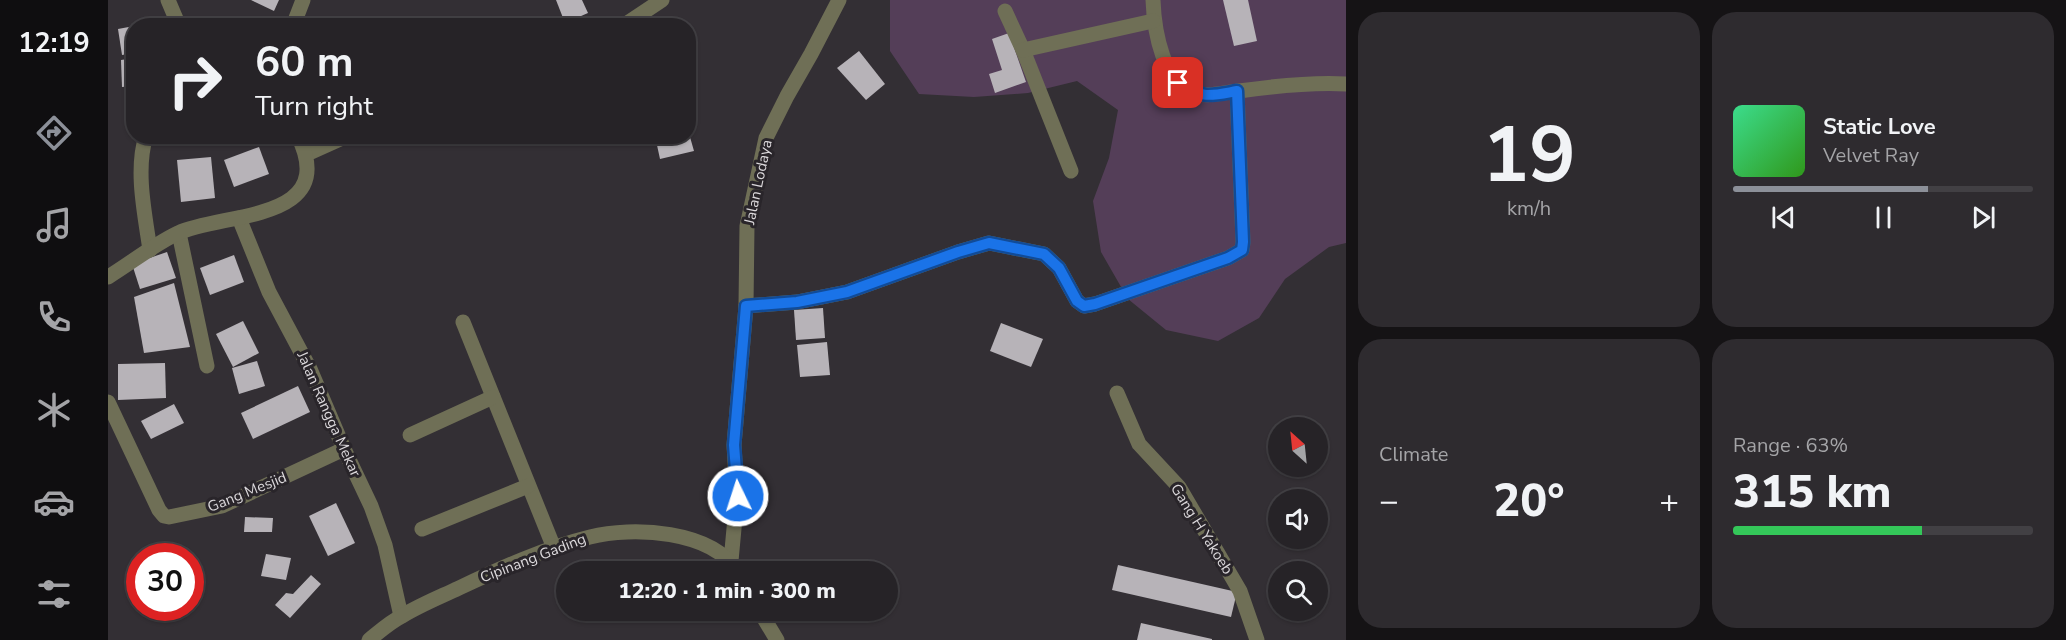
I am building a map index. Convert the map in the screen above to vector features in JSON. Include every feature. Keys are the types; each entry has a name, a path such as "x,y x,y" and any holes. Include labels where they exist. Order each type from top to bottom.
{"street":[{"path":"168,0 176,18"},
{"path":"296,18 303,0"},
{"path":"635,18 662,0"},
{"name":"Jalan Lodaya","path":"734,561 738,496 734,445 746,306 747,226 766,138 839,0"},
{"path":"1153,0 1153,21 1165,63 1178,83 1196,94 1212,96 1237,91 1323,82 1346,84"},
{"path":"1005,11 1071,171"},
{"path":"1023,50 1153,21"},
{"path":"746,306 797,302 847,292 989,243 1044,254 1059,268 1077,301 1084,306 1228,258 1242,250 1243,242 1237,91"},
{"path":"143,144 141,150 143,190 150,250"},
{"path":"108,277 179,233 204,225 265,212 287,203 301,190 306,178 307,154 302,144"},
{"path":"307,154 329,144"},
{"name":"Jalan Rangga Mekar","path":"239,218 269,292 310,369 371,506 385,545 400,616"},
{"path":"179,233 207,366"},
{"path":"463,322 554,548"},
{"name":"Gang H Yakoeb","path":"1117,393 1139,444 1179,487 1240,591 1257,640"},
{"path":"410,435 493,397"},
{"name":"Gang Mesjid","path":"108,402 159,510 164,516 169,517 222,506 344,449"},
{"path":"422,529 528,486"},
{"name":"Cipinang Gading","path":"369,640 400,616 486,575 554,548 593,536 664,533 695,539 727,561"},
{"path":"766,621 777,640"}],"shaded area":[{"path":"890,0 1346,0 1346,243 1329,247 1285,279 1259,318 1218,341 1166,330 1128,299 1101,252 1093,201 1109,158 1118,110 1077,81 1028,93 974,97 919,94 890,51"}],"building":[{"path":"251,0 279,0 274,11"},
{"path":"556,0 582,0 588,13 576,18 563,18"},
{"path":"1223,0 1248,0 1257,41 1234,46"},
{"path":"126,28 126,54 122,55 118,29"},
{"path":"1009,33 1026,82 995,93 989,74 1002,70 992,39"},
{"path":"859,51 885,84 866,100 837,68"},
{"path":"126,59 126,87 122,87 121,60"},
{"path":"657,144 692,144 694,151 660,159"},
{"path":"259,147 269,174 234,187 224,160"},
{"path":"211,157 215,198 181,202 177,160"},
{"path":"167,252 176,278 140,289 132,264"},
{"path":"234,255 244,282 210,295 200,268"},
{"path":"174,283 190,347 144,353 134,297"},
{"path":"823,308 825,338 796,340 794,310"},
{"path":"243,321 259,353 233,367 216,334"},
{"path":"1001,323 1043,339 1031,367 990,351"},
{"path":"827,342 830,375 800,377 797,345"},
{"path":"257,361 265,386 239,394 232,368"},
{"path":"165,363 166,398 118,400 118,364"},
{"path":"298,386 310,412 253,439 241,413"},
{"path":"174,404 184,423 151,439 141,421"},
{"path":"336,503 355,543 328,556 309,516"},
{"path":"245,517 273,518 272,532 244,532"},
{"path":"266,554 291,558 286,580 261,576"},
{"path":"1118,565 1237,592 1231,617 1112,590"},
{"path":"311,575 321,584 290,618 275,605 286,593 293,594"},
{"path":"1141,623 1212,639 1212,640 1137,640"}],"route":[{"path":"738,496 734,445 746,306 797,302 847,292 989,243 1044,254 1059,268 1077,301 1084,306 1228,258 1242,250 1237,91 1212,96 1196,94 1178,83"}]}
